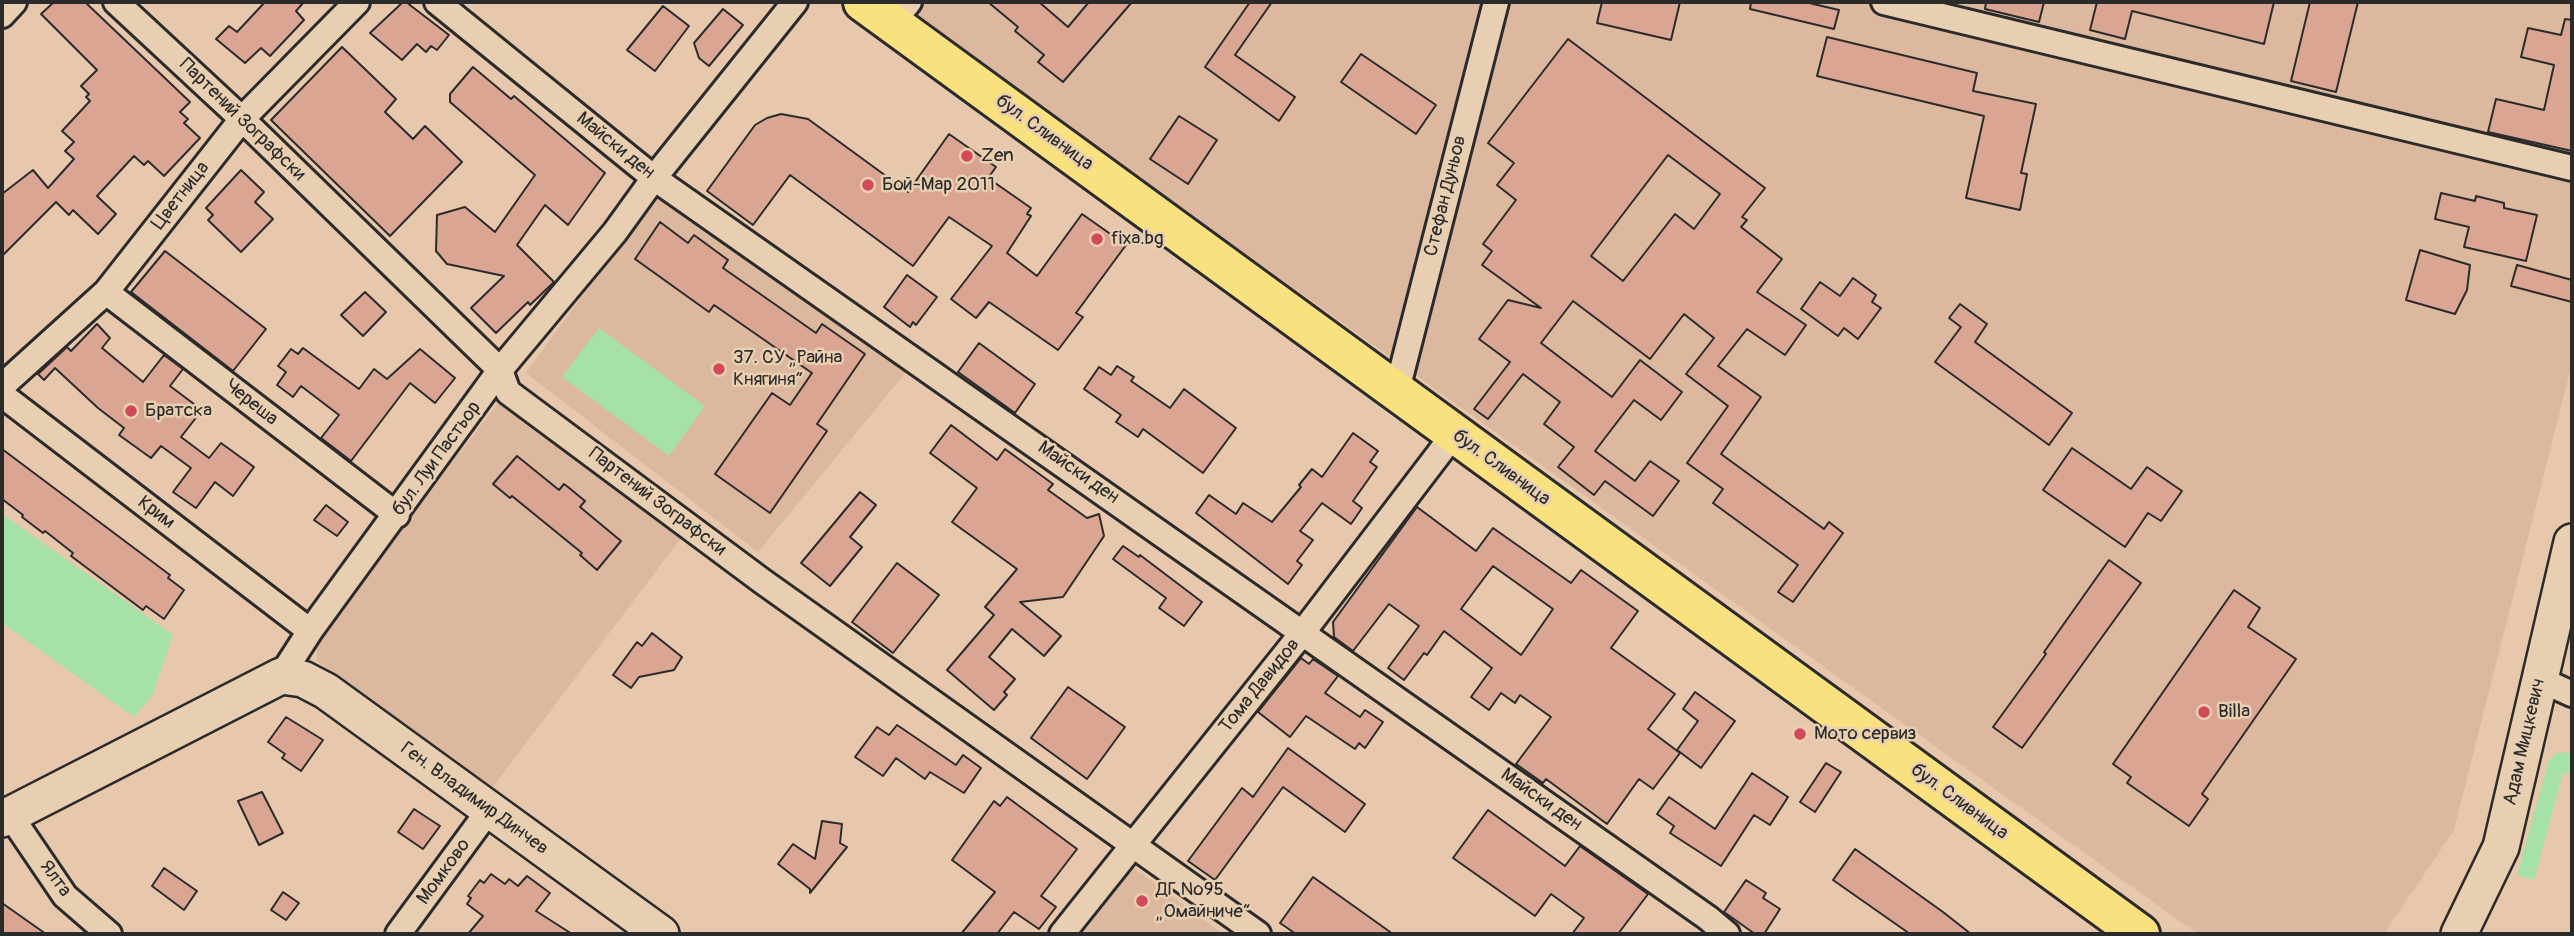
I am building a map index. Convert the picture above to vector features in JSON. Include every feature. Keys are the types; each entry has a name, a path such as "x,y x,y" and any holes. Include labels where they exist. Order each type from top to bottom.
{"main road":[{"name":"бул. Сливница","path":"888,9 1454,434 2140,934"}],"street":[{"path":"2,15 14,2"},
{"name":"Партений Зографски","path":"116,2 242,119 500,370 508,392 642,493 1258,934"},
{"name":"Цветница","path":"2,386 106,292 242,119 357,2"},
{"name":"Майски ден","path":"437,2 654,178 1303,632 1727,934"},
{"name":"бул. Луи Пастьор","path":"281,676 310,631 500,370 615,232 654,178 795,2"},
{"name":"Стефан Дуньов","path":"1396,390 1496,2"},
{"path":"1884,2 2572,168"},
{"name":"Череша","path":"106,292 397,515"},
{"name":"Крим","path":"2,395 310,631"},
{"name":"Тома Давидов","path":"1062,934 1303,632 1454,434"},
{"name":"Адам Мицкевич","path":"2459,934 2501,847 2572,542"},
{"path":"6,817 281,676"},
{"name":"Ген. Владимир Динчев","path":"281,676 303,679 326,691 662,934"},
{"path":"2539,679 2572,694"},
{"name":"Момково","path":"398,934 489,810"},
{"name":"Ялта","path":"6,817 65,896 109,934"}],"shaded area":[{"path":"926,2 2572,2 2572,363 2454,830 2384,934 2198,934 1127,169 916,14"},
{"name":"37. СУ „Райна Княгиня“","path":"657,193 912,365 758,552 526,373"},
{"path":"502,398 681,538 493,787 317,661 316,639"},
{"name":"ДГ №95 „Омайниче“","path":"1132,867 1223,934 1082,934"}],"green space":[{"path":"599,328 705,406 669,456 562,377"},
{"path":"2,514 173,635 152,696 134,717 2,623"},
{"path":"2564,752 2572,754 2572,775 2563,773 2534,880 2517,875 2549,760"}],"building":[{"path":"54,2 85,2 190,102 180,112 188,119 184,123 200,138 164,176 148,161 144,165 134,156 97,196 116,214 98,234 73,210 69,215 56,202 2,256 2,194 33,170 48,188 74,159 65,151 74,142 62,131 90,101 86,97 89,94 81,86 97,70 41,14"},
{"path":"265,2 304,2 296,11 304,20 270,56 261,48 245,63 216,39 229,26 237,32"},
{"path":"403,2 449,35 437,50 431,46 426,52 417,44 402,60 370,33"},
{"path":"988,2 1039,2 1068,27 1089,2 1132,2 1063,82 1038,62 1044,55 1015,31 1018,27"},
{"path":"1250,2 1272,2 1235,55 1295,97 1279,121 1205,67"},
{"path":"1602,2 1680,2 1671,40 1597,23"},
{"path":"1751,2 1805,2 1839,10 1834,29 1750,9"},
{"path":"1986,2 2044,2 2039,22 1985,9"},
{"path":"2097,2 2274,2 2264,44 2132,11 2125,39 2090,30"},
{"path":"2310,2 2358,2 2336,92 2291,81"},
{"path":"663,6 689,26 655,71 627,50"},
{"path":"723,9 743,25 709,66 699,58 694,43"},
{"path":"2565,19 2572,20 2572,151 2488,132 2496,99 2544,110 2554,65 2521,57 2528,28 2561,35"},
{"path":"1827,37 1977,73 1973,91 2036,104 2021,173 2027,174 2020,210 1966,198 1984,116 1817,76"},
{"path":"1568,39 1765,188 1742,217 1747,220 1741,227 1782,259 1757,292 1806,325 1785,355 1747,329 1718,366 1761,397 1721,454 1824,529 1829,522 1843,533 1793,602 1778,592 1798,565 1713,503 1723,489 1687,463 1728,406 1686,374 1714,338 1684,314 1650,359 1573,301 1541,343 1612,397 1640,360 1682,392 1661,420 1634,400 1595,451 1635,481 1650,461 1679,481 1653,516 1605,481 1594,495 1558,467 1574,447 1544,424 1560,402 1523,374 1488,419 1474,409 1510,362 1479,339 1508,300 1541,308 1482,265 1492,251 1483,244 1516,200 1497,185 1514,163 1488,143","holes":["1668,155 1720,194 1694,229 1675,214 1623,281 1591,256"]},
{"path":"342,47 396,99 385,112 413,139 425,126 462,162 390,236 271,120"},
{"path":"1361,54 1436,105 1416,134 1341,82"},
{"path":"473,67 511,99 514,96 605,173 568,225 545,205 517,245 554,282 530,305 528,302 496,333 471,308 504,276 447,264 436,251 437,215 465,207 495,232 535,175 450,102 450,94"},
{"path":"781,114 808,119 908,192 949,134 996,167 988,178 1031,208 1027,214 1031,216 1007,253 1037,276 1082,214 1126,245 1076,313 1083,317 1058,350 989,302 976,318 951,299 992,246 949,217 913,266 790,175 753,225 707,191 755,125"},
{"path":"1179,116 1217,140 1188,184 1150,159"},
{"path":"241,170 264,192 255,202 273,219 241,252 208,220 213,215 206,208"},
{"path":"2441,193 2475,201 2476,196 2504,203 2504,208 2537,215 2526,261 2464,247 2469,227 2435,219"},
{"path":"660,222 688,243 694,235 728,260 723,268 816,333 822,324 865,354 817,424 827,431 770,513 715,474 772,393 790,405 812,373 714,305 709,312 635,259"},
{"path":"2420,250 2470,265 2467,290 2455,314 2406,300"},
{"path":"165,251 266,329 233,371 131,292"},
{"path":"2517,265 2572,280 2572,302 2511,286"},
{"path":"907,275 937,297 916,325 913,322 910,327 884,307"},
{"path":"1853,278 1876,295 1872,302 1881,308 1858,339 1844,328 1838,336 1801,309 1820,282 1840,296"},
{"path":"365,292 386,312 363,336 341,315"},
{"path":"1960,304 1987,324 1975,342 2072,413 2049,445 1935,362 1961,327 1949,318"},
{"path":"97,324 110,338 102,348 143,382 164,355 183,369 170,386 202,410 181,437 209,458 221,443 254,467 233,496 215,482 196,508 173,492 191,468 161,446 151,458 119,435 124,428 55,368 44,380 38,374 67,347 71,351"},
{"path":"979,343 1035,384 1015,413 958,372"},
{"path":"303,348 359,389 374,369 387,379 420,349 455,378 435,403 410,383 351,461 321,438 339,415 301,386 293,397 277,385 286,372 278,366 291,349 298,354"},
{"path":"1117,366 1134,377 1131,381 1170,408 1184,389 1236,428 1203,473 1143,429 1138,437 1116,422 1121,415 1084,389 1099,367 1111,375"},
{"path":"951,425 997,460 1005,449 1053,484 1048,490 1087,518 1099,514 1104,536 1063,597 1020,602 1061,636 1044,656 1012,629 989,657 1015,679 1004,692 1007,695 994,710 947,670 994,615 985,607 1017,569 952,522 977,488 930,453"},
{"path":"1353,433 1378,451 1370,462 1377,467 1353,501 1362,508 1351,524 1322,503 1300,531 1313,540 1297,561 1302,565 1288,584 1196,513 1209,495 1236,514 1243,503 1272,522 1312,469 1322,477"},
{"path":"2072,448 2131,489 2147,467 2182,491 2161,521 2148,513 2125,547 2043,490"},
{"path":"2,449 170,575 168,578 184,590 164,619 146,606 143,610 71,556 73,553 45,531 43,533 2,499"},
{"path":"517,456 559,490 564,484 568,487 585,501 580,507 621,541 597,570 580,555 582,553 512,496 510,498 493,484"},
{"path":"860,492 876,505 850,537 862,547 830,586 801,563"},
{"path":"326,505 348,522 337,536 314,520"},
{"path":"1417,507 1476,551 1493,528 1571,583 1581,570 1638,611 1611,648 1675,694 1648,729 1680,753 1653,789 1639,779 1607,824 1546,779 1543,783 1516,764 1551,717 1520,695 1515,703 1501,693 1489,710 1471,697 1492,668 1444,631 1404,680 1388,668 1419,626 1389,604 1353,651 1334,637 1333,622","holes":["1493,566 1553,609 1521,655 1461,609"]},
{"path":"1123,546 1139,557 1140,555 1202,602 1184,626 1159,608 1166,598 1113,559"},
{"path":"2109,560 2141,583 2022,748 1993,727"},
{"path":"897,563 939,595 893,653 852,622"},
{"name":"Billa","path":"2234,590 2260,608 2248,627 2296,659 2202,794 2208,799 2189,826 2127,783 2131,777 2113,764"},
{"path":"652,633 682,657 674,670 639,677 631,688 613,675 637,642 642,646"},
{"path":"1301,658 1309,664 1313,659 1338,676 1325,693 1360,717 1365,710 1383,722 1365,748 1359,743 1355,749 1306,716 1290,737 1258,712"},
{"path":"1068,687 1125,727 1087,779 1031,738"},
{"path":"1695,692 1735,721 1701,768 1677,750 1698,721 1683,709"},
{"path":"286,717 323,740 301,771 282,758 285,754 268,742"},
{"path":"897,725 956,765 963,755 981,768 964,793 930,772 925,779 896,758 883,776 855,757 877,727 889,735"},
{"path":"1288,748 1365,804 1345,832 1283,787 1215,880 1188,861 1242,788 1253,797"},
{"path":"1826,763 1841,772 1815,812 1800,802"},
{"path":"1752,773 1788,797 1770,825 1754,815 1721,866 1670,833 1674,826 1657,814 1669,797 1715,829"},
{"path":"262,792 283,833 259,845 238,801"},
{"path":"1007,797 1077,849 1041,896 1056,907 1039,929 1014,912 997,934 961,934 995,892 952,860 994,801 1000,806"},
{"path":"414,809 440,826 423,849 398,832"},
{"path":"1488,810 1565,866 1580,846 1648,894 1618,934 1572,934 1584,918 1551,894 1535,916 1453,858"},
{"path":"822,821 842,824 840,843 847,847 810,893 810,889 778,864 793,844 815,859"},
{"path":"1855,849 1971,934 1910,934 1833,880"},
{"path":"164,868 197,891 184,910 152,886"},
{"path":"491,874 505,884 509,879 518,886 527,876 550,893 536,911 572,934 468,934 483,916 467,904 471,898 468,896 480,880 484,883"},
{"path":"1313,877 1393,934 1296,934 1280,923"},
{"path":"1746,880 1766,893 1763,898 1780,909 1764,934 1755,934 1724,912"},
{"path":"283,892 299,903 286,920 271,910"},
{"path":"2,903 46,934 2,934"}],"place":[{"name":"Zen","path":"967,156"},
{"name":"Бой-Мар 2011","path":"868,185"},
{"name":"fixa.bg","path":"1097,239"},
{"name":"37. СУ „Райна Княгиня“","path":"719,369"},
{"name":"Братска","path":"131,411"},
{"name":"Billa","path":"2204,712"},
{"name":"Мото сервиз","path":"1800,734"},
{"name":"ДГ №95 „Омайниче“","path":"1142,901"}]}
